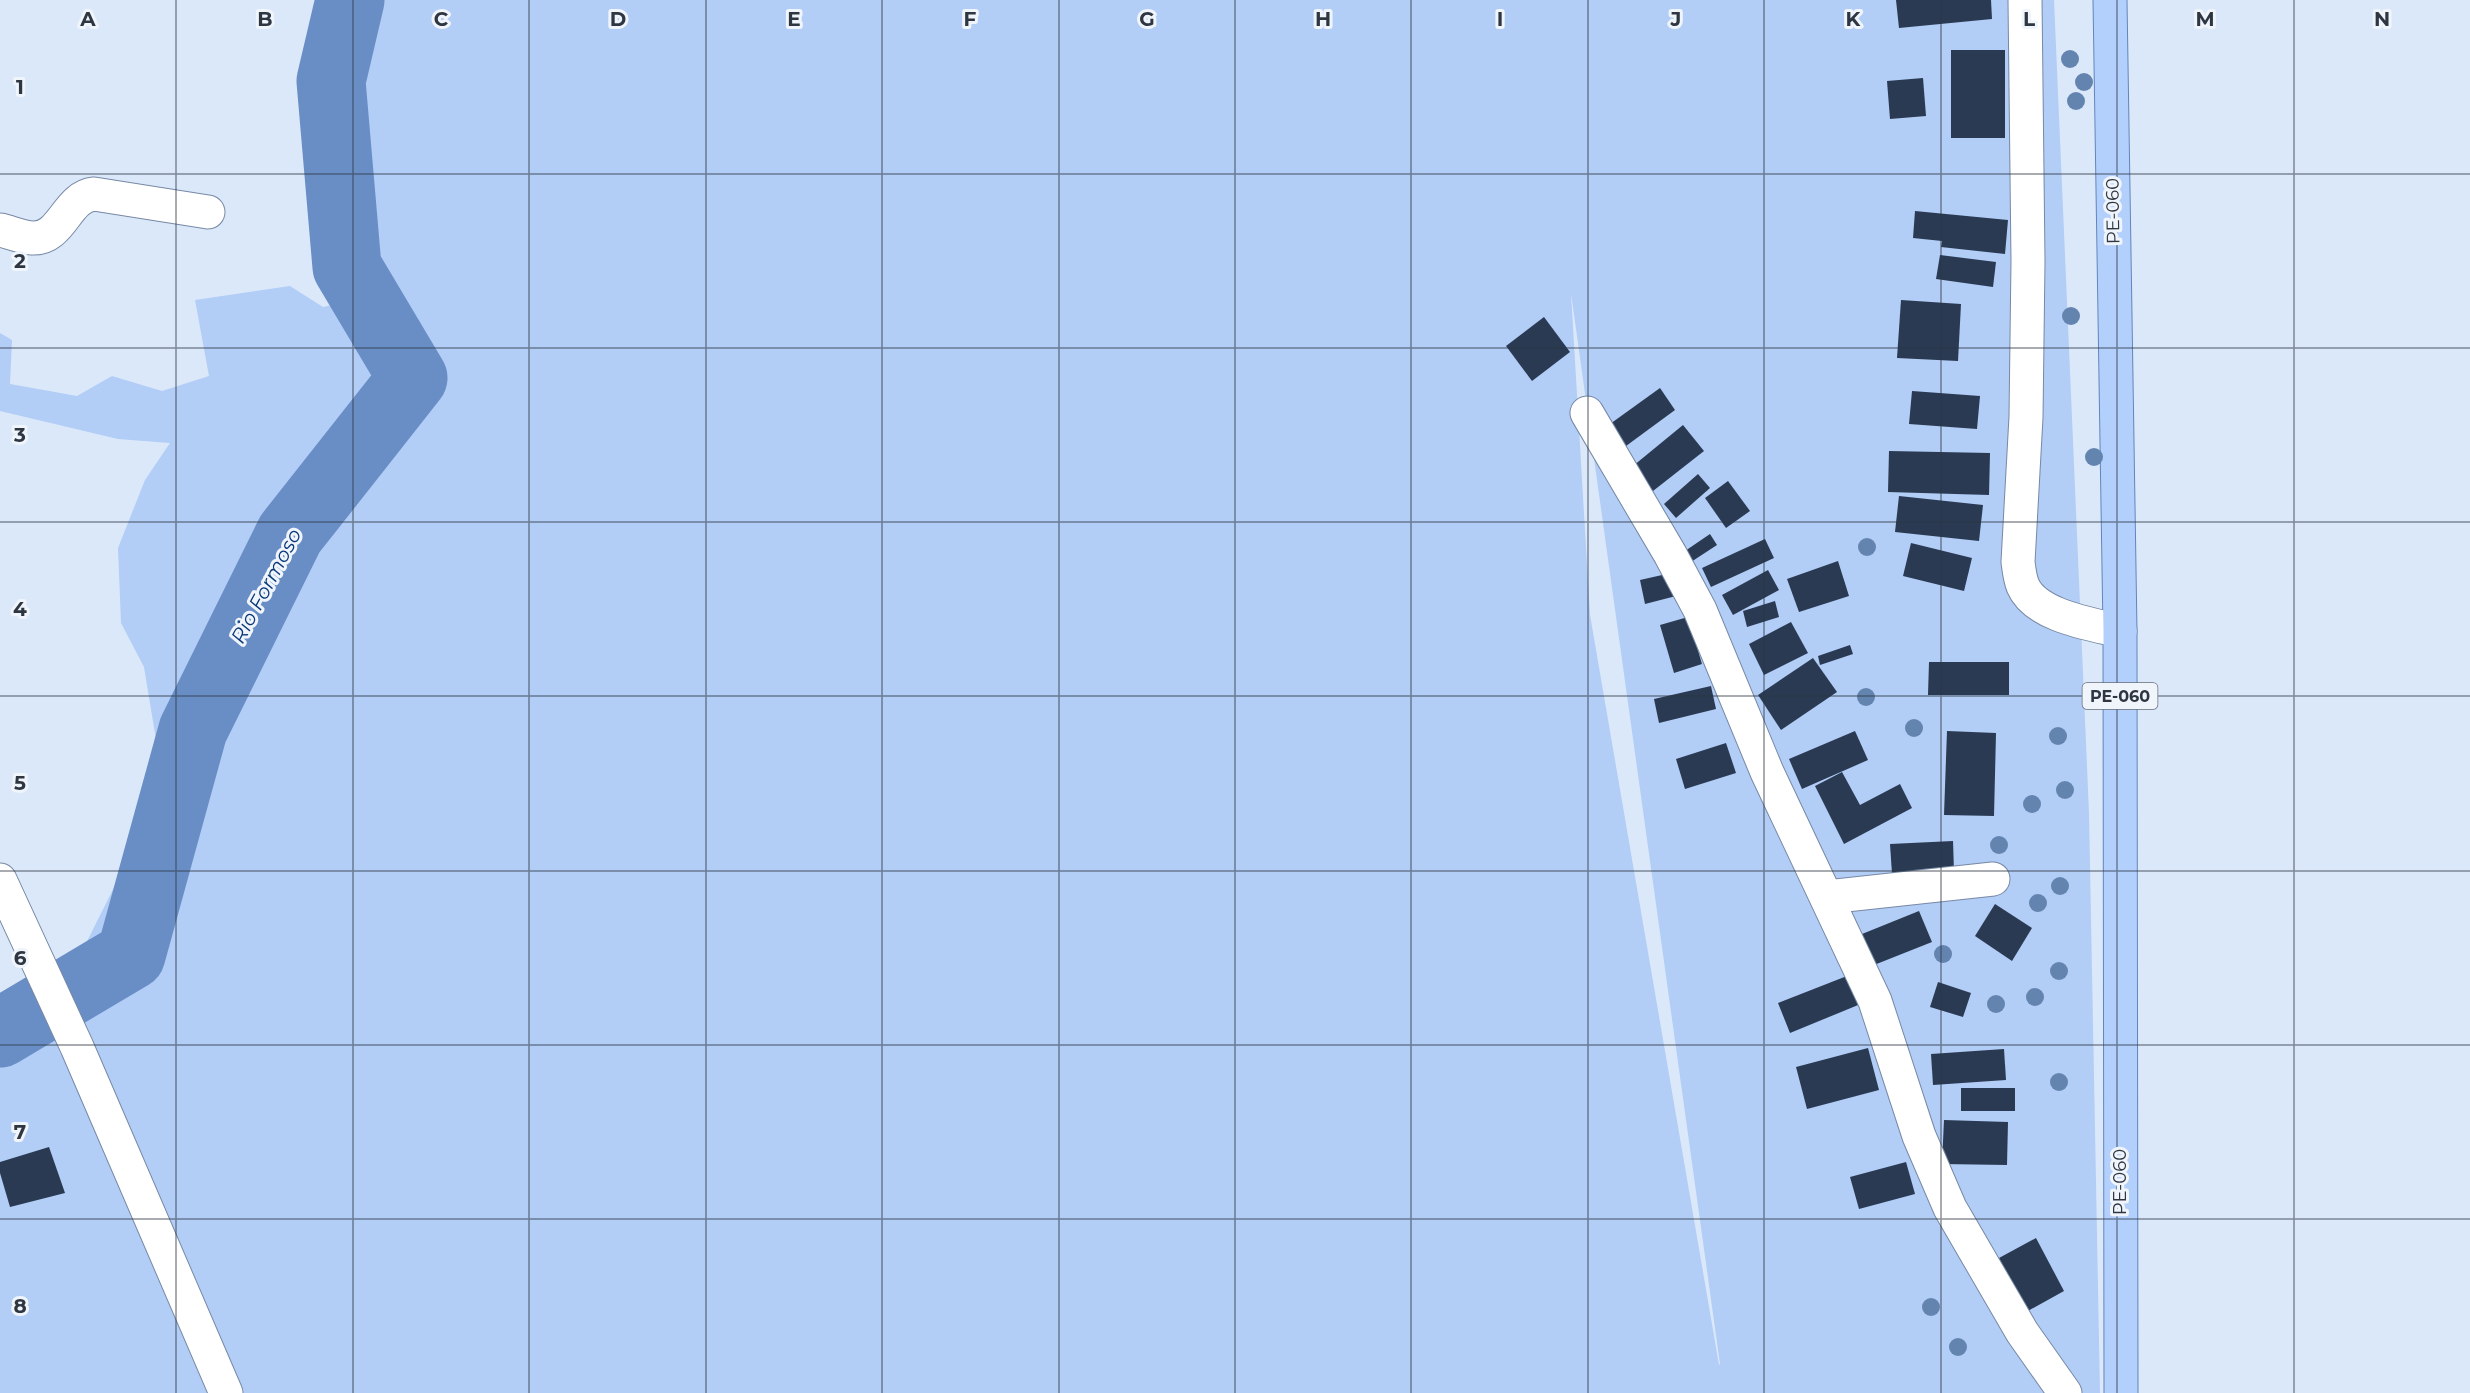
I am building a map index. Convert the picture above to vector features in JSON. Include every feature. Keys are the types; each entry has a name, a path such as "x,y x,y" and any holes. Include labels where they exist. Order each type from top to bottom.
{"main road":[{"name":"PE-060","path":"2110,0 2120,631 2121,1393"}],"street":[{"path":"2025,0 2028,261 2026,417 2018,562 2022,585 2032,600 2061,615 2120,631"},
{"path":"0,230 31,238 50,234 81,198 94,194 208,212"},
{"path":"1587,413 1670,554 1700,610 1767,772 1875,1001 1919,1136 1950,1208 2022,1332 2065,1393"},
{"path":"1827,897 1993,879"},
{"path":"0,880 77,1047 226,1393"}],"shaded area":[{"path":"350,0 2054,0 2089,813 2100,1393 0,1393 0,1036 56,1003 164,788 144,667 121,623 118,548 145,480 170,443 118,439 0,411 0,333 12,340 10,384 77,396 112,376 162,391 209,376 195,300 290,286 323,307 365,298 347,267 331,81","holes":["1571,293 1720,1364 1590,615"]}],"building":[{"path":"1896,0 1991,0 1992,19 1899,28"},
{"path":"1951,50 2005,50 2005,138 1951,138"},
{"path":"1923,78 1926,116 1890,119 1887,81"},
{"path":"1915,211 2008,220 2005,254 1941,247 1942,241 1913,238"},
{"path":"1940,255 1996,262 1993,287 1936,279"},
{"path":"1901,300 1961,304 1958,361 1897,358"},
{"path":"1544,317 1570,352 1532,381 1506,346"},
{"path":"1660,388 1675,410 1626,446 1610,424"},
{"path":"1912,391 1980,396 1977,429 1909,424"},
{"path":"1683,425 1704,451 1653,491 1633,466"},
{"path":"1889,451 1990,453 1989,495 1888,492"},
{"path":"1698,474 1710,488 1676,518 1664,504"},
{"path":"1728,481 1750,511 1726,528 1705,498"},
{"path":"1899,496 1983,505 1979,541 1895,532"},
{"path":"1710,534 1717,545 1691,562 1685,551"},
{"path":"1765,539 1774,558 1711,587 1702,568"},
{"path":"1911,543 1972,558 1964,591 1903,576"},
{"path":"1838,561 1849,596 1799,612 1787,579"},
{"path":"1768,570 1779,590 1733,615 1722,595"},
{"path":"1671,573 1676,596 1645,604 1640,580"},
{"path":"1775,601 1779,617 1747,627 1743,611"},
{"path":"1688,617 1702,664 1674,673 1660,625"},
{"path":"1791,622 1808,653 1764,675 1749,644"},
{"path":"1850,645 1853,654 1820,665 1818,656"},
{"path":"1813,658 1837,692 1781,730 1758,695"},
{"path":"1929,662 2009,662 2009,695 1928,695"},
{"path":"1711,686 1716,709 1659,723 1654,699"},
{"path":"1855,731 1868,760 1802,789 1789,759"},
{"path":"1947,731 1996,733 1994,816 1944,815"},
{"path":"1726,743 1736,773 1685,789 1676,759"},
{"path":"1842,772 1860,805 1900,784 1912,808 1844,844 1815,786"},
{"path":"1953,841 1954,872 1892,874 1890,844"},
{"path":"1995,904 2032,928 2012,961 1975,936"},
{"path":"1919,911 1932,942 1874,965 1862,934"},
{"path":"1852,974 1863,1003 1790,1033 1778,1003"},
{"path":"1938,982 1971,993 1963,1017 1930,1007"},
{"path":"1868,1048 1879,1090 1807,1109 1796,1067"},
{"path":"2004,1049 2006,1080 1933,1085 1931,1054"},
{"path":"1961,1088 2015,1088 2015,1111 1961,1111"},
{"path":"1944,1120 2008,1122 2007,1165 1942,1164"},
{"path":"49,1147 65,1193 10,1207 0,1173 0,1162"},
{"path":"1906,1162 1915,1194 1859,1209 1850,1177"},
{"path":"2036,1238 2064,1291 2026,1312 1999,1258"}],"waterway":[{"name":"Rio Formoso","path":"0,1033 131,955 193,730 290,534 413,378 347,267 331,81 350,0"}]}
